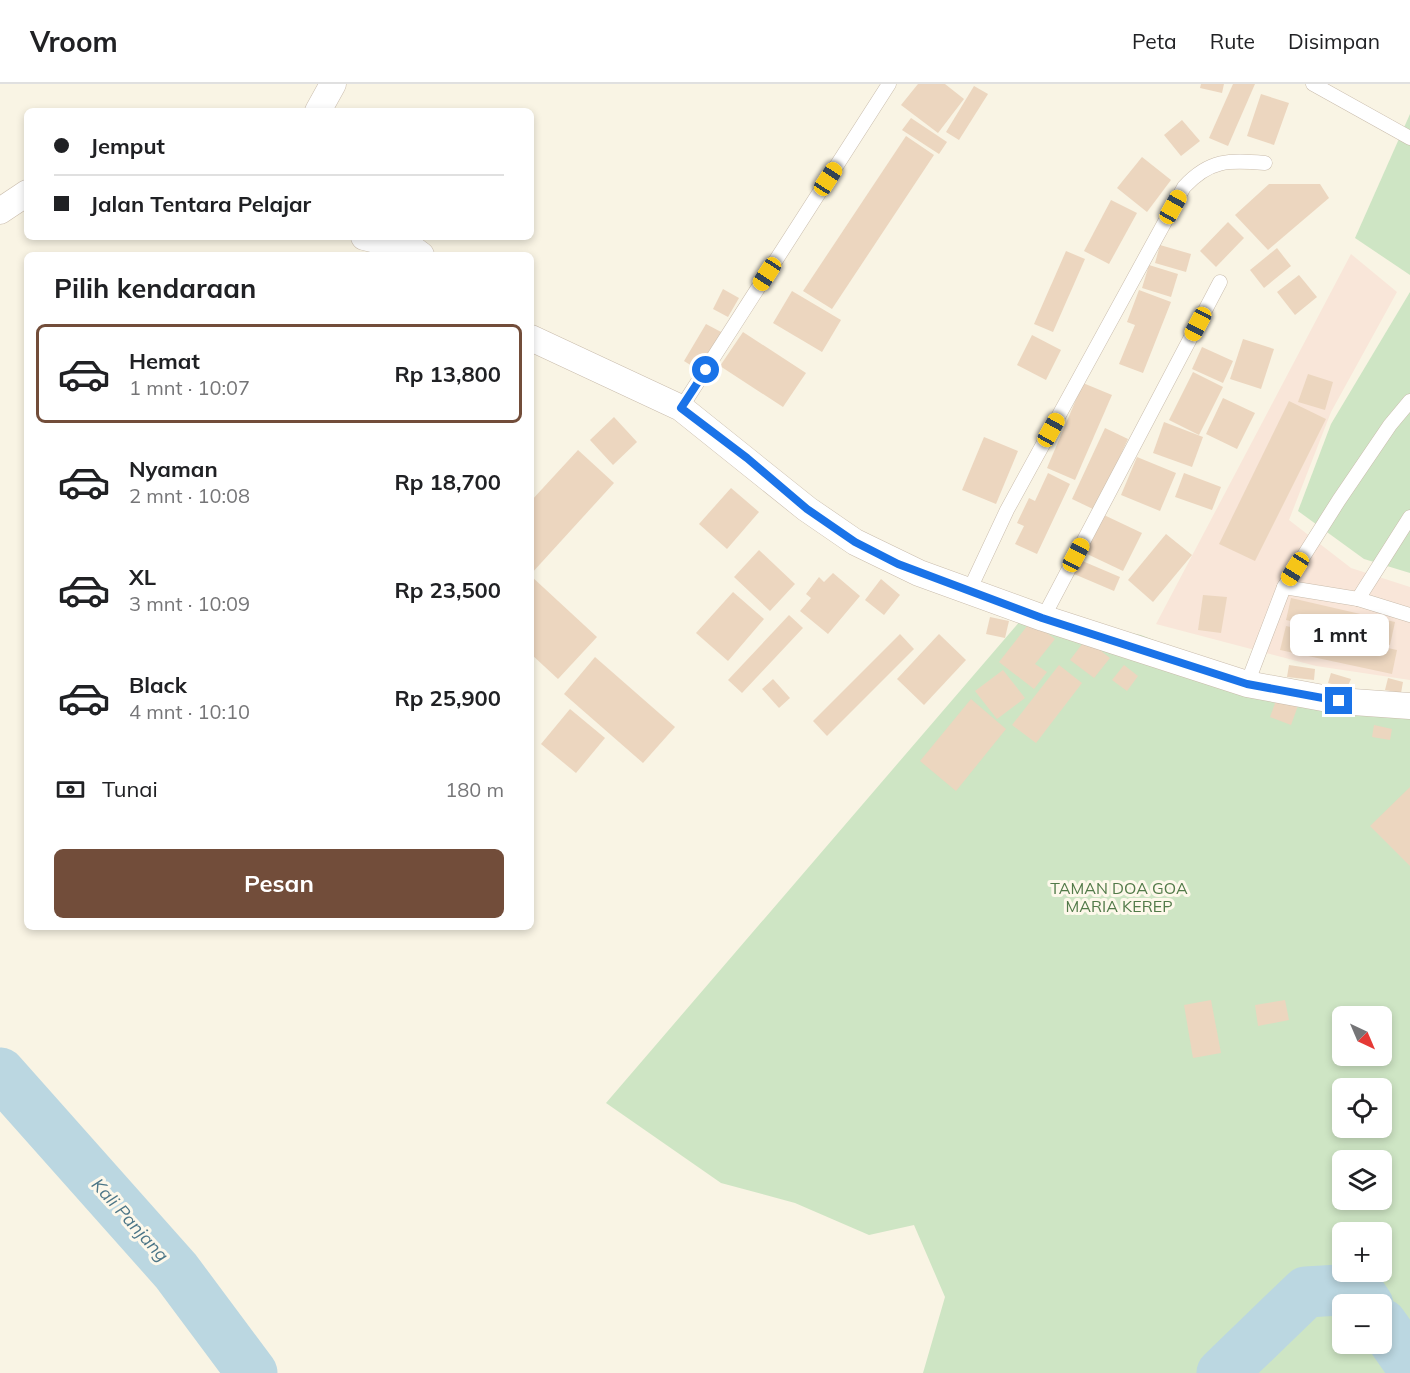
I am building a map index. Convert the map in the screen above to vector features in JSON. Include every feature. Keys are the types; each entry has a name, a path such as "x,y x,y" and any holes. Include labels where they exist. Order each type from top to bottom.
{"street":[{"path":"320,108 333,84"},
{"path":"0,212 24,194"},
{"path":"376,240 418,252"},
{"path":"534,339 681,408 747,458 807,509 855,542 919,573 1042,618 1247,684 1339,701 1410,706"}],"lane":[{"path":"681,408 890,84"},
{"path":"1313,84 1410,138"},
{"path":"969,591 1007,510 1184,187 1206,167 1233,160 1265,163"},
{"path":"1042,618 1220,282"},
{"path":"1247,684 1284,587 1345,490 1390,424 1410,401"},
{"path":"1358,598 1410,517"},
{"path":"1284,587 1358,598 1410,615"}],"shaded area":[{"path":"1351,254 1397,292 1331,412 1289,520 1351,568 1410,587 1410,680 1316,666 1156,624"}],"green space":[{"path":"1410,114 1410,275 1355,238"},
{"path":"1410,292 1410,573 1364,559 1298,511 1331,424"},
{"name":"TAMAN DOA GOA MARIA KEREP","path":"1027,613 1141,635 1239,674 1410,701 1410,1373 923,1373 945,1297 914,1225 869,1235 795,1203 721,1183 606,1103"}],"building":[{"path":"918,84 945,84 964,99 938,133 901,105"},
{"path":"1201,84 1224,84 1222,93 1200,88"},
{"path":"1233,84 1255,84 1228,146 1209,138"},
{"path":"974,86 988,94 959,140 946,132"},
{"path":"1261,94 1289,103 1274,145 1247,136"},
{"path":"911,118 947,142 939,154 902,130"},
{"path":"1182,120 1200,141 1181,156 1164,135"},
{"path":"906,136 934,155 832,309 803,291"},
{"path":"1142,157 1171,180 1147,212 1117,188"},
{"path":"1269,184 1320,184 1329,198 1268,250 1235,215"},
{"path":"1111,200 1137,213 1109,264 1084,251"},
{"path":"1228,222 1244,238 1216,267 1200,251"},
{"path":"1160,245 1191,254 1186,272 1155,263"},
{"path":"1277,248 1291,266 1264,288 1250,270"},
{"path":"1066,251 1085,259 1053,332 1034,324"},
{"path":"1149,265 1178,274 1171,297 1142,288"},
{"path":"1299,275 1317,297 1295,315 1277,292"},
{"path":"723,289 739,298 728,317 713,309"},
{"path":"1139,290 1171,302 1143,373 1119,364 1135,325 1127,322"},
{"path":"792,291 841,320 822,352 773,323"},
{"path":"706,324 723,333 700,371 684,361"},
{"path":"743,332 806,373 783,407 720,366"},
{"path":"1032,335 1061,350 1046,380 1017,365"},
{"path":"1243,339 1274,349 1261,389 1230,379"},
{"path":"1202,347 1233,361 1223,383 1192,369"},
{"path":"1193,372 1223,387 1199,435 1169,420"},
{"path":"1308,374 1333,382 1325,410 1298,402"},
{"path":"1083,383 1112,395 1075,480 1047,468"},
{"path":"1223,398 1255,413 1237,449 1206,434"},
{"path":"1289,401 1326,419 1255,561 1219,544"},
{"path":"614,417 637,442 613,465 590,440"},
{"path":"1164,422 1203,437 1192,467 1153,453"},
{"path":"1105,428 1128,439 1095,510 1072,499"},
{"path":"984,437 1018,451 996,504 962,490"},
{"path":"578,450 614,483 534,571 534,498"},
{"path":"1137,457 1176,473 1160,511 1121,495"},
{"path":"1048,473 1070,484 1037,554 1015,544 1024,526 1017,523 1029,498 1035,501"},
{"path":"1184,473 1221,487 1212,510 1175,497"},
{"path":"731,488 759,512 727,549 699,524"},
{"path":"1104,515 1142,533 1123,571 1085,553"},
{"path":"1166,534 1192,555 1153,602 1128,580"},
{"path":"759,550 795,584 770,611 734,577"},
{"path":"1080,560 1120,577 1114,591 1074,574"},
{"path":"833,573 860,596 828,634 800,611 811,598 806,594 819,577 824,582"},
{"path":"534,579 597,637 558,679 534,657"},
{"path":"881,579 900,595 884,615 865,600"},
{"path":"733,592 764,619 728,661 696,633"},
{"path":"1203,595 1227,597 1221,633 1198,630"},
{"path":"1291,598 1395,622 1390,645 1286,620"},
{"path":"789,615 803,628 742,693 728,680"},
{"path":"990,617 1009,621 1005,638 986,634"},
{"path":"1031,621 1055,639 1035,664 1047,672 1034,689 999,662"},
{"path":"1286,626 1397,650 1392,674 1280,650"},
{"path":"900,634 914,649 827,736 813,721"},
{"path":"939,634 966,660 924,705 897,679"},
{"path":"1086,639 1110,658 1094,678 1070,660"},
{"path":"595,657 675,727 643,763 564,694"},
{"path":"1059,665 1082,683 1036,743 1012,725"},
{"path":"1124,665 1138,676 1127,691 1112,680"},
{"path":"1289,665 1315,669 1314,680 1287,677"},
{"path":"1003,670 1025,698 997,719 975,691"},
{"path":"1331,673 1351,679 1347,688 1328,683"},
{"path":"1388,678 1403,682 1401,693 1385,690"},
{"path":"773,679 790,698 779,708 762,689"},
{"path":"1278,695 1299,703 1291,725 1270,717"},
{"path":"971,699 1006,729 956,791 920,761"},
{"path":"570,709 605,738 576,773 541,744"},
{"path":"1374,725 1392,729 1390,740 1372,737"},
{"path":"1410,787 1410,866 1370,826"},
{"path":"1211,1000 1221,1053 1193,1058 1184,1005"},
{"path":"1285,1000 1289,1020 1258,1026 1255,1005"}],"waterway":[{"name":"Kali Panjang","path":"0,1073 176,1271 252,1373"},
{"name":"Kali Panjang","path":"1222,1373 1306,1292 1357,1289 1360,1294"},
{"name":"Kali Panjang","path":"1392,1338 1410,1364"}],"route":[{"path":"706,370 681,408 747,458 807,509 855,542 919,573 1042,618 1247,684 1339,701"}]}
